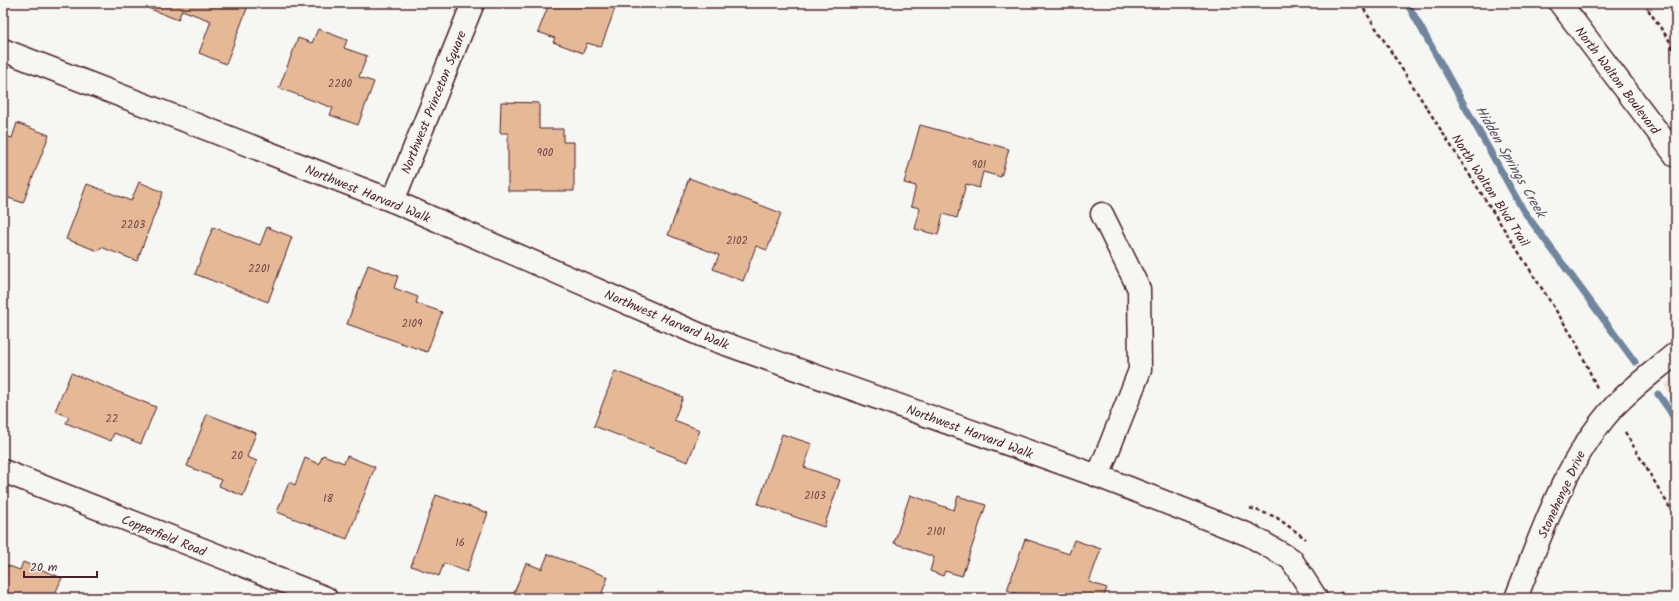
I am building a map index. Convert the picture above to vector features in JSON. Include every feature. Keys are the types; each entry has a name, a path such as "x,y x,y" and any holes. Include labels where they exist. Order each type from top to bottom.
{"street":[{"name":"Northwest Princeton Square","path":"393,201 472,3"},
{"name":"North Walton Boulevard","path":"1560,3 1676,156"},
{"name":"Northwest Harvard Walk","path":"3,50 393,201 703,336 1098,476 1249,536 1291,559 1316,598"},
{"path":"1098,476 1140,370 1139,289 1102,214"},
{"name":"Stonehenge Drive","path":"1516,598 1555,501 1582,448 1615,406 1676,353"},
{"name":"Copperfield Road","path":"3,471 326,598"}],"path":[{"name":"North Walton Blvd Trail","path":"1360,3 1576,342 1599,391"},
{"path":"1646,3 1649,11 1669,40 1676,57"},
{"path":"1621,426 1676,518"},
{"path":"1246,507 1276,517 1302,535 1307,541"},
{"path":"1340,591 1344,598"}],"shaded area":[{"path":"1676,377 1676,405 1664,385"}],"building":[{"path":"150,3 249,3 226,64 199,53 211,21 182,10 178,20 148,8"},
{"path":"557,3 617,3 601,47 587,43 583,53 553,42 555,38 538,32 549,4 556,6"},
{"path":"617,3 634,3 632,8"},
{"path":"318,29 347,40 344,48 367,56 359,77 374,82 358,125 330,115 333,108 279,88 298,38 312,43"},
{"path":"501,102 539,103 539,129 563,129 563,142 574,142 574,191 508,191 508,133 500,133"},
{"path":"17,123 49,135 23,203 3,196 3,135 12,138"},
{"path":"920,125 1009,149 1001,177 983,172 979,188 966,184 957,218 943,214 938,235 915,229 920,208 911,206 916,186 904,183"},
{"path":"689,178 781,213 767,250 756,246 743,281 713,269 719,255 668,235"},
{"path":"139,182 163,192 137,261 101,247 98,251 66,239 87,184 131,201"},
{"path":"213,227 260,245 267,227 292,237 268,302 195,274"},
{"path":"368,265 398,276 394,288 418,297 416,303 442,312 427,352 347,324"},
{"path":"615,371 683,397 674,420 700,430 688,462 594,426"},
{"path":"71,373 156,407 141,444 114,433 111,441 66,423 69,417 55,411"},
{"path":"207,414 256,433 247,457 257,461 243,496 219,486 221,480 187,466"},
{"path":"782,434 812,444 804,467 840,480 824,527 758,504"},
{"path":"323,455 344,463 347,456 375,467 347,539 277,512 289,482 295,485 305,458 319,464"},
{"path":"436,495 488,513 467,572 444,563 439,576 411,566"},
{"path":"910,495 954,510 958,496 986,505 962,576 945,571 943,576 930,571 934,557 894,543"},
{"path":"1025,539 1069,554 1074,540 1101,549 1089,582 1107,588 1103,598 1029,598 1007,590"},
{"path":"548,554 608,577 600,598 553,598 545,595 544,598 512,598 526,563 542,569"},
{"path":"23,562 62,578 53,598 3,598 3,564 20,570"}],"waterway":[{"name":"Hidden Springs Creek","path":"1407,3 1523,210 1635,362"},
{"name":"Hidden Springs Creek","path":"1658,394 1676,422"}]}
